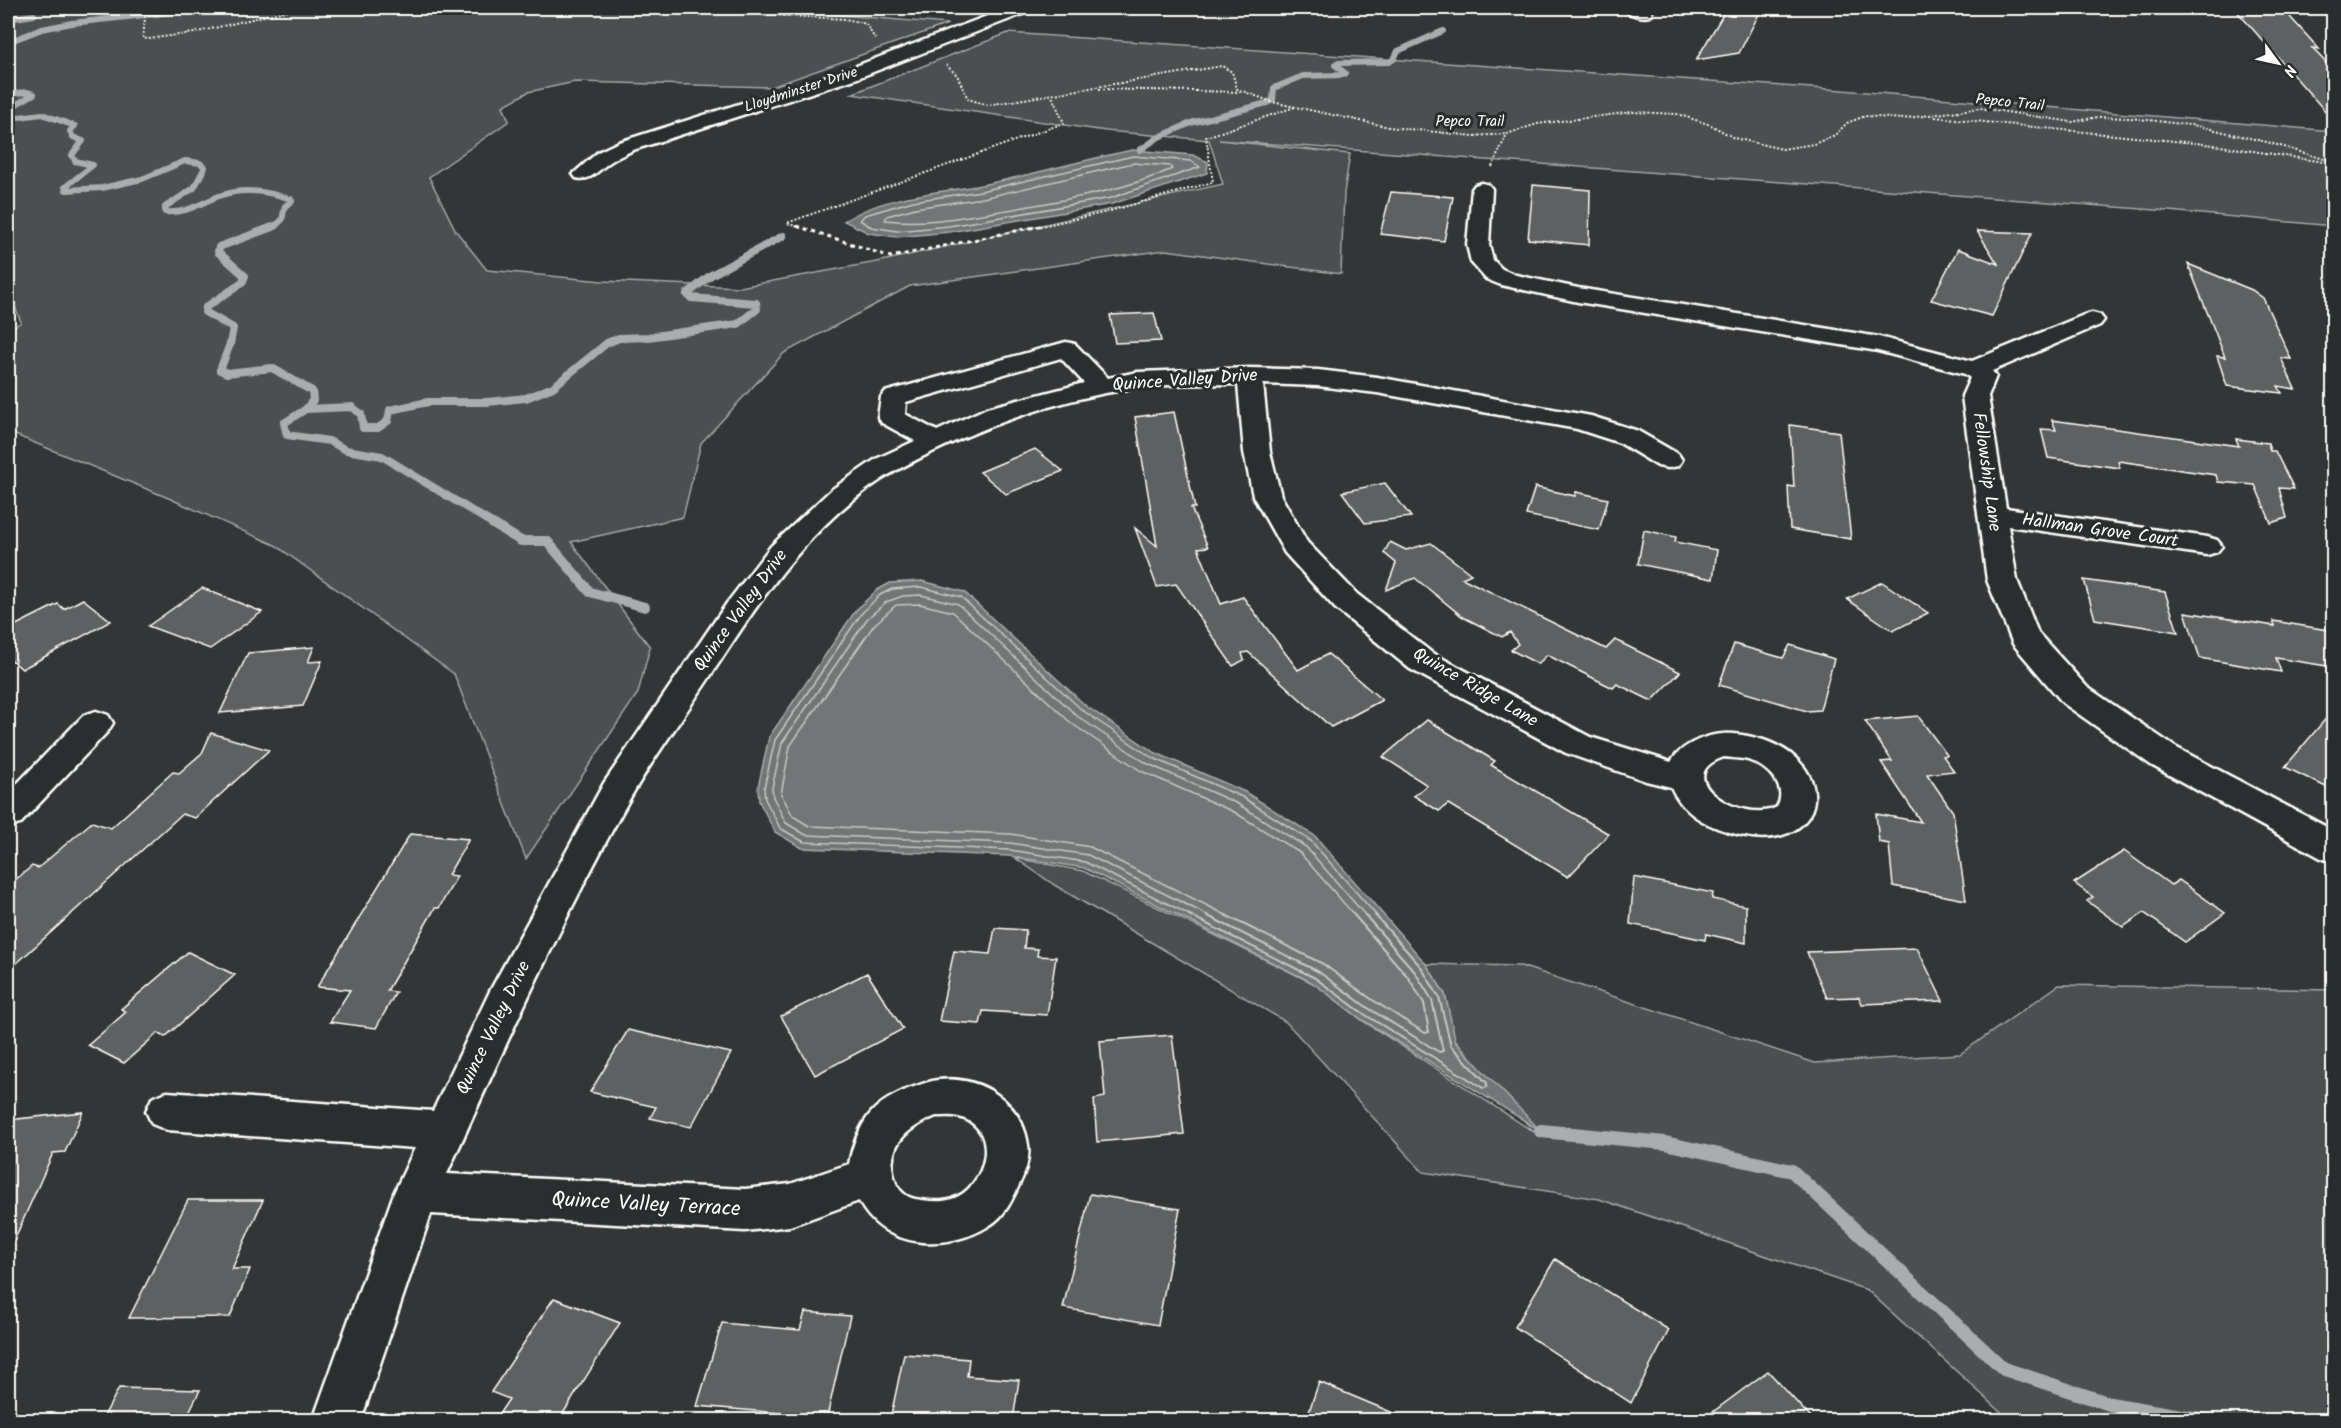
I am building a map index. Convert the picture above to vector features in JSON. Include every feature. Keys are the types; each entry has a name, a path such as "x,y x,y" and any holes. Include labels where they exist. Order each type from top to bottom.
{"street":[{"name":"Lloydminster Drive","path":"583,174 604,156 626,146 849,75 1022,8"},
{"path":"1482,189 1478,245 1482,262 1494,274 1509,280 1578,295 1879,344 1974,369 2092,320"},
{"path":"936,442 891,417 894,397 1066,349 1102,387"},
{"name":"Fellowship Lane","path":"1974,369 1983,376 1975,396 2002,580 2024,637 2075,695 2163,756 2334,848"},
{"name":"Quince Valley Drive","path":"337,1420 416,1194 504,1003 616,792 738,610 781,552 841,496 886,465 996,414 1138,380 1250,376 1318,378 1377,385 1582,422 1629,437 1668,460"},
{"name":"Quince Ridge Lane","path":"1250,376 1257,452 1267,496 1295,547 1346,601 1421,661 1578,745 1658,772 1685,777"},
{"name":"Hallman Grove Court","path":"1993,515 2207,546"},
{"path":"8,815 96,723"},
{"path":"167,1111 444,1131"},
{"name":"Quince Valley Terrace","path":"416,1194 745,1210 790,1205 871,1177"}],"path":[{"path":"146,8 142,33 143,38 148,39 194,33 297,8"},
{"path":"643,8 846,19 866,24 868,32 879,44 912,52 953,68 959,75 962,90 968,99 988,105 1222,66 1227,67 1236,77 1237,89 1245,92"},
{"name":"Pepco Trail","path":"1089,89 1245,92 1272,102 1389,127 1473,136 1507,134 1537,124 1590,116 1633,112 1668,113 1691,117 1750,143 1782,149 1815,144 1834,135 1846,123 1866,116 1901,119 1980,108 2072,122 2098,117 2131,118 2198,126 2267,142 2334,162"},
{"path":"1052,96 1064,123 788,223 891,257 1103,213 1213,182 1206,137 1298,106"},
{"path":"1927,117 2214,145 2334,162"},
{"path":"1482,189 1507,134"}],"shaded area":[{"path":"8,8 757,8 948,24 771,87 575,82 528,92 503,106 509,121 429,177 456,231 487,270 602,281 740,287 882,261 1223,184 1209,140 1106,131 851,94 1008,33 1842,90 2333,131 2333,226 2169,211 1219,140 1350,154 1344,193 1341,274 1166,250 910,286 784,353 701,443 683,517 571,542 650,647 638,693 526,859 454,674 275,545 8,432 8,331 21,322 8,289"},
{"path":"1015,858 1083,871 1315,984 1363,1021 1534,1132 1454,1038 1445,994 1426,964 1521,966 1815,1063 1960,1054 2059,985 2333,990 2333,1420 2010,1420 1867,1290 1599,1199 1423,1172 1286,1022 1056,886"}],"water":[{"path":"1133,150 1193,155 1208,162 1207,173 1112,204 949,232 897,237 869,233 844,221 860,212 893,201 1000,181"},
{"path":"922,581 964,592 1086,706 1154,752 1245,792 1315,836 1426,964 1445,994 1456,1043 1541,1131 1361,1019 1313,983 1084,868 1009,856 802,848 775,832 759,801 758,787 769,737 856,610 877,590 890,583"}],"building":[{"path":"1727,8 1762,8 1739,53 1696,60"},
{"path":"2234,8 2282,8 2319,49 2312,48 2334,71 2334,121"},
{"path":"1533,185 1590,190 1589,245 1528,239"},
{"path":"1391,192 1453,197 1444,241 1380,234"},
{"path":"1977,231 2032,233 1992,316 1931,300 1958,249 1998,264"},
{"path":"2188,264 2252,290 2263,298 2291,359 2281,358 2295,389 2278,386 2282,393 2227,386 2217,356 2225,357"},
{"path":"1154,313 1161,341 1115,343 1110,315"},
{"path":"1174,412 1195,508 1191,508 1208,547 1198,548 1221,604 1243,597 1298,670 1328,654 1382,700 1331,727 1248,652 1242,653 1244,660 1233,666 1176,584 1157,587 1135,528 1157,546 1135,417"},
{"path":"2052,420 2239,446 2236,439 2268,443 2270,451 2275,451 2294,489 2279,488 2287,518 2271,523 2255,485 2218,482 2216,475 2118,461 2120,468 2048,458 2041,429 2056,430"},
{"path":"1790,425 1839,432 1851,539 1790,529 1788,486 1794,487"},
{"path":"1035,449 1063,471 1006,494 980,472"},
{"path":"1385,483 1411,517 1365,523 1342,492"},
{"path":"1535,487 1575,496 1576,492 1608,499 1599,530 1526,515"},
{"path":"1644,530 1676,537 1675,542 1717,550 1713,579 1638,564"},
{"path":"1390,542 1406,550 1431,543 1471,574 1462,578 1606,649 1615,640 1680,672 1652,701 1617,684 1613,688 1547,655 1538,664 1511,650 1518,644 1510,632 1502,637 1463,617 1415,578 1386,590 1396,563 1384,553"},
{"path":"2084,580 2165,592 2178,632 2095,619"},
{"path":"1882,582 1928,613 1893,631 1847,599"},
{"path":"202,588 262,612 210,649 148,626"},
{"path":"83,599 111,621 22,669 8,657 8,629 58,604 64,609"},
{"path":"2185,612 2275,626 2273,621 2334,631 2334,667 2276,658 2281,672 2200,658"},
{"path":"1734,644 1783,658 1790,645 1834,659 1820,710 1807,711 1719,685"},
{"path":"314,647 308,662 322,661 303,706 220,713 248,653"},
{"path":"2334,709 2334,791 2285,767"},
{"path":"1918,716 1947,755 1943,756 1954,771 1927,774 1953,812 1966,900 1893,886 1889,844 1879,842 1876,814 1921,822 1881,762 1892,761 1865,721"},
{"path":"1427,720 1495,761 1491,765 1609,834 1568,877 1448,804 1439,811 1414,796 1427,785 1383,757"},
{"path":"211,733 269,750 195,818 182,814 8,971 8,886 32,866 38,868 92,822 111,828 173,772 179,773 202,753"},
{"path":"410,834 469,839 448,875 457,876 439,908 435,908 387,991 396,992 376,1028 330,1022 350,990 317,987"},
{"path":"2124,851 2171,885 2179,880 2225,913 2185,942 2144,913 2123,927 2087,901 2093,897 2074,883"},
{"path":"1634,877 1713,893 1712,899 1746,906 1746,943 1706,934 1705,940 1630,924"},
{"path":"995,928 1026,930 1024,948 1038,949 1037,956 1056,957 1047,1015 983,1011 980,1024 939,1021 954,951 990,954"},
{"path":"1917,948 1943,1001 1862,1004 1859,997 1827,998 1807,952"},
{"path":"188,952 235,975 165,1037 158,1033 124,1063 88,1045 126,1012 121,1009"},
{"path":"867,973 903,1029 815,1075 781,1016"},
{"path":"628,1030 731,1053 691,1127 650,1118 656,1107 590,1092"},
{"path":"1172,1035 1184,1134 1097,1142 1094,1099 1105,1097 1100,1041"},
{"path":"83,1112 65,1152 53,1153 8,1254 8,1120"},
{"path":"1090,1194 1180,1209 1158,1325 1063,1308"},
{"path":"188,1200 263,1200 232,1269 250,1269 230,1317 129,1318"},
{"path":"1555,1259 1669,1330 1631,1403 1515,1327"},
{"path":"554,1298 620,1323 559,1420 495,1420 509,1399 491,1392"},
{"path":"805,1312 850,1316 827,1417 697,1406 722,1323 800,1330"},
{"path":"904,1354 969,1359 967,1376 1019,1380 1013,1420 890,1420"},
{"path":"1768,1371 1813,1420 1702,1420"},
{"path":"1319,1382 1410,1420 1306,1420"},
{"path":"119,1388 200,1390 185,1420 102,1420"}],"waterway":[{"path":"8,42 42,29 72,23 209,8"},
{"path":"8,19 34,15"},
{"path":"1140,150 1159,137 1191,123 1267,103 1273,100 1274,88 1303,76 1343,75 1345,73 1335,65 1339,63 1389,62 1394,59 1398,51 1443,31"},
{"path":"8,94 27,92 34,94 8,109"},
{"path":"8,114 19,117 42,114 75,126 70,131 73,137 83,141 72,155 75,161 93,165 65,187 66,190 102,188 142,179 185,161 200,163 205,167 194,188 165,207 165,212 181,211 239,191 266,193 291,199 292,201 285,206 282,220 273,228"},
{"path":"275,226 219,247 218,252 245,276 242,283 206,307 205,312 233,328 230,344 220,370 227,373 272,368 312,391 313,400 306,409"},
{"path":"306,409 352,407 361,414 363,428 378,428 388,421 390,410 428,402 487,402 526,398 553,387 607,343 619,338 648,337 738,324 757,309 756,303 691,298 687,294 711,275 783,236"},
{"path":"306,409 284,423 287,435 329,441 346,450 382,456 495,525"},
{"path":"493,524 521,541 547,541 590,592 645,607"},
{"path":"1541,1131 1665,1143 1792,1171 2004,1369 2110,1404 2205,1420"}]}
